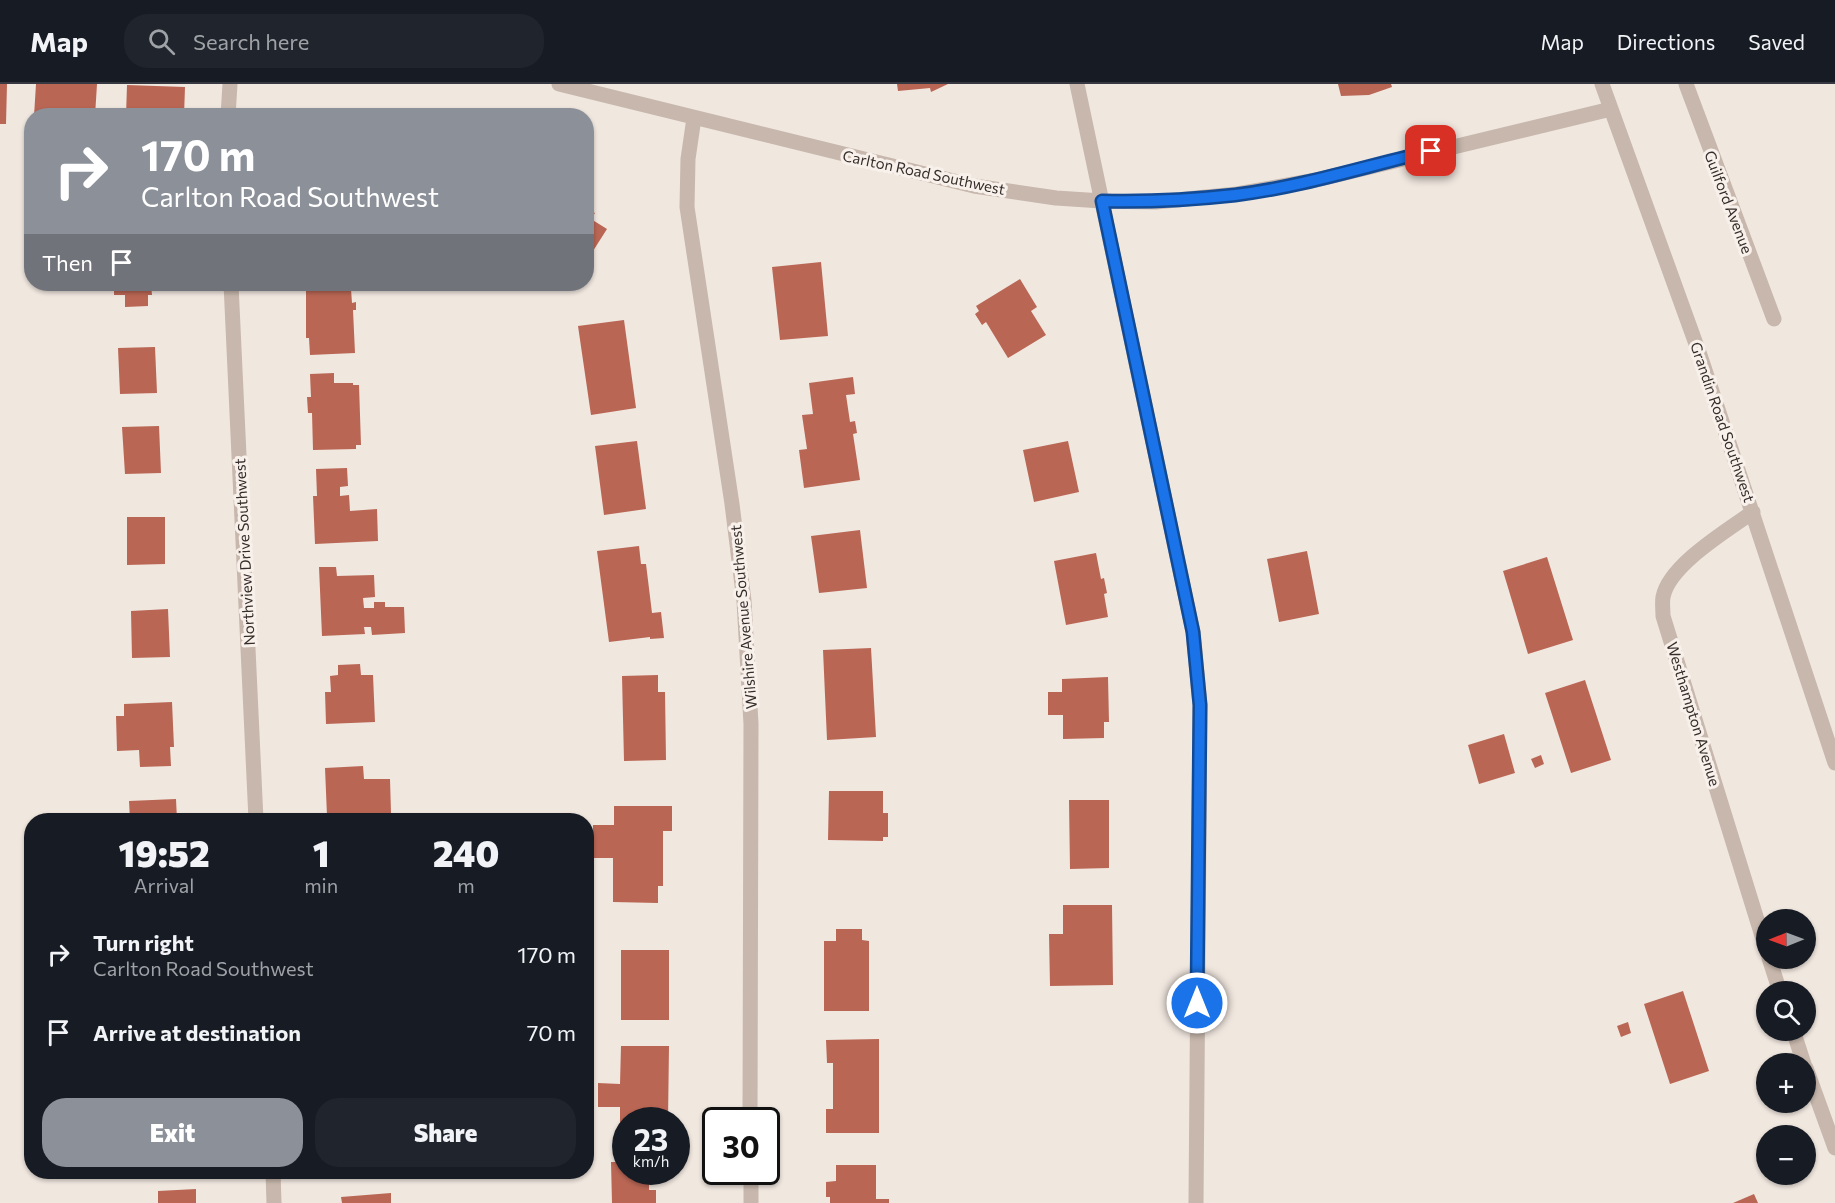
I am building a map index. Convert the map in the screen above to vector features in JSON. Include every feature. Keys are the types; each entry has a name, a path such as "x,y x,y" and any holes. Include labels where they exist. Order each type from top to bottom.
{"street":[{"path":"228,108 230,84"},
{"name":"Carlton Road Southwest","path":"559,84 974,186 1056,198 1102,201 1156,202 1237,194 1316,180 1611,109"},
{"path":"1077,84 1193,632 1200,705 1196,1203"},
{"name":"Grandin Road Southwest","path":"1602,84 1700,355 1835,763"},
{"name":"Guilford Avenue","path":"1686,84 1774,319"},
{"name":"Wilshire Avenue Southwest","path":"694,118 688,159 687,207 734,515 744,602 752,724 750,1107"},
{"name":"Northview Drive Southwest","path":"231,291 256,813"},
{"name":"Westhampton Avenue","path":"1753,512 1697,552 1672,577 1663,596 1663,616 1756,916"},
{"path":"1816,1096 1835,1148"},
{"path":"273,1179 274,1203"},
{"path":"751,1185 751,1203"}],"building":[{"path":"0,84 7,84 6,124 0,124"},
{"path":"36,84 97,84 96,108 34,108"},
{"path":"897,84 948,84 931,92 930,88 898,91"},
{"path":"1338,84 1391,84 1392,87 1369,95 1341,96"},
{"path":"127,85 185,87 184,108 126,108"},
{"path":"594,221 607,229 594,249"},
{"path":"821,262 828,336 780,340 772,267"},
{"path":"1020,279 1037,307 1031,311 1046,335 1008,358 986,322 982,325 975,314 979,311 976,306"},
{"path":"114,291 152,291 152,295 148,295 148,306 125,307 125,295 114,295"},
{"path":"306,291 351,291 352,303 356,302 356,310 353,310 355,353 310,355 309,338 306,338"},
{"path":"624,320 636,408 591,415 578,326"},
{"path":"155,347 157,393 120,394 118,348"},
{"path":"334,373 334,383 359,385 361,445 356,445 356,449 313,450 312,413 308,413 307,397 311,397 310,374"},
{"path":"853,377 855,394 846,395 850,422 855,421 857,433 853,434 860,480 804,488 799,450 807,449 802,415 813,414 809,383"},
{"path":"159,426 161,473 125,474 122,427"},
{"path":"637,441 646,509 604,515 595,446"},
{"path":"1068,441 1079,492 1034,502 1023,450"},
{"path":"347,468 348,486 340,487 340,496 349,495 350,511 377,509 378,541 315,544 313,496 317,496 316,469"},
{"path":"127,517 165,517 165,564 127,565"},
{"path":"860,530 867,588 819,593 811,536"},
{"path":"639,546 641,564 646,564 652,613 661,612 664,638 650,639 650,637 609,642 597,551"},
{"path":"1307,551 1319,614 1279,622 1267,559"},
{"path":"1096,553 1101,579 1104,578 1107,593 1104,594 1108,617 1066,625 1054,561"},
{"path":"1547,557 1573,640 1528,654 1503,571"},
{"path":"319,567 336,567 337,576 374,575 375,597 363,598 364,608 374,608 374,602 385,602 385,607 404,607 405,633 372,635 371,627 364,627 365,634 322,636"},
{"path":"168,609 170,657 132,658 131,611"},
{"path":"871,648 876,737 827,740 823,650"},
{"path":"360,664 361,675 373,675 375,722 326,724 325,692 331,692 330,676 338,675 338,665"},
{"path":"658,675 658,692 665,692 666,760 624,761 622,676"},
{"path":"1108,677 1109,722 1104,722 1104,738 1063,739 1063,715 1048,715 1048,692 1062,692 1062,679"},
{"path":"1585,680 1611,760 1571,773 1545,693"},
{"path":"172,702 174,747 170,747 171,766 140,767 139,750 117,751 116,716 124,716 124,704"},
{"path":"1504,734 1515,773 1479,784 1468,745"},
{"path":"1541,755 1544,764 1535,768 1531,759"},
{"path":"363,766 364,779 390,779 391,813 327,813 325,768"},
{"path":"829,791 883,791 883,813 888,813 888,837 883,837 883,841 828,840"},
{"path":"176,799 177,813 130,813 129,801"},
{"path":"1069,800 1109,800 1109,868 1070,869"},
{"path":"614,806 672,806 672,831 663,831 663,886 658,886 658,903 613,902 613,858 594,858 594,825 614,825"},
{"path":"1063,905 1112,905 1113,985 1050,986 1049,934 1063,934"},
{"path":"836,929 862,929 862,940 869,941 869,1011 824,1011 824,941 836,941"},
{"path":"621,950 669,950 669,1020 621,1020"},
{"path":"1683,991 1709,1071 1670,1084 1644,1004"},
{"path":"1628,1022 1631,1033 1621,1037 1617,1026"},
{"path":"879,1039 879,1133 826,1133 826,1109 833,1109 833,1063 827,1063 826,1040"},
{"path":"621,1046 669,1046 668,1107 598,1107 598,1083 620,1084"},
{"path":"611,1162 612,1185 649,1185 649,1190 656,1190 656,1203 612,1203"},
{"path":"836,1165 876,1165 876,1199 889,1199 889,1203 830,1203 830,1197 826,1197 826,1182 836,1181"},
{"path":"196,1189 196,1203 158,1203 158,1191"},
{"path":"391,1193 391,1203 342,1203 341,1197"},
{"path":"1754,1194 1758,1203 1733,1203"}],"route":[{"path":"1197,1003 1200,705 1193,632 1102,201 1156,202 1237,194 1316,180 1431,151"}]}
